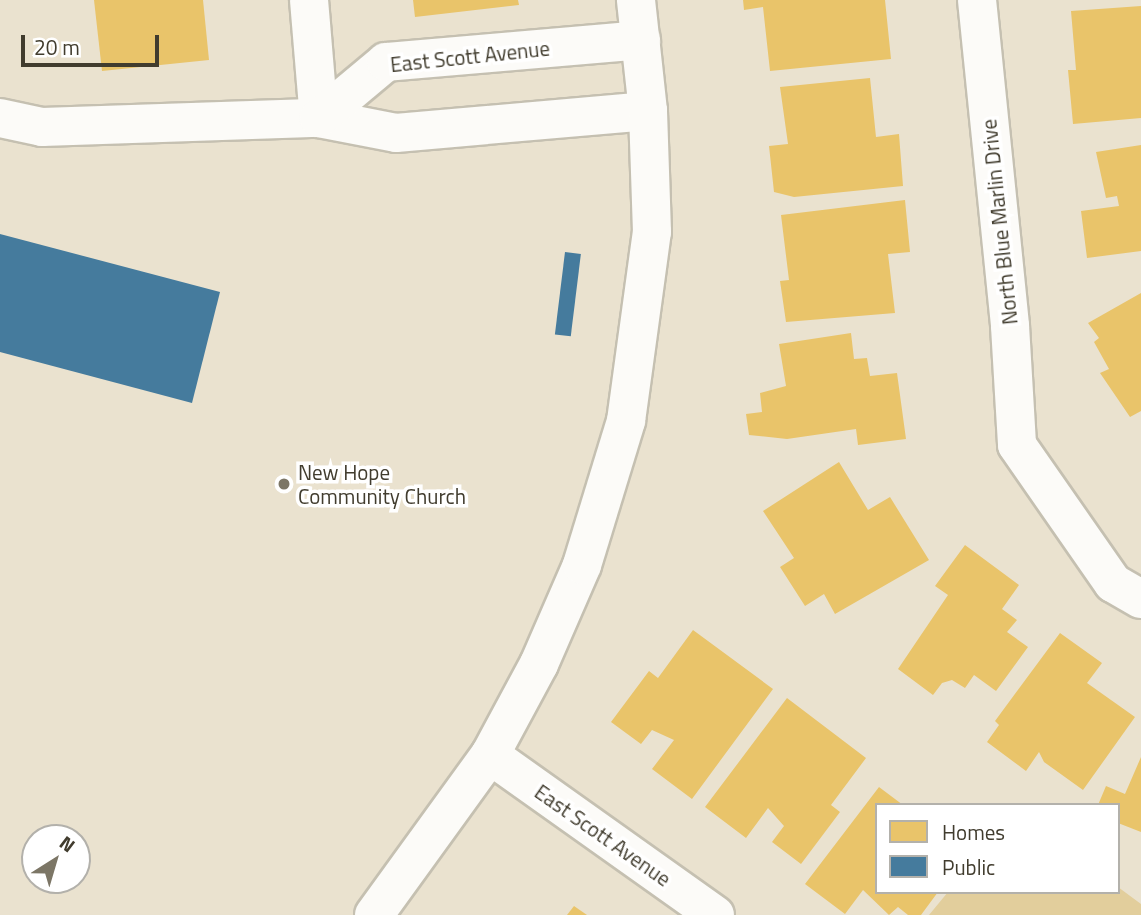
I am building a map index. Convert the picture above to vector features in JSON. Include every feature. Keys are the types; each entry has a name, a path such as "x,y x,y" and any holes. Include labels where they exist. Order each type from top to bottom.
{"street":[{"path":"309,0 319,118"},
{"path":"374,915 490,755 540,664 582,565 626,421 652,232 648,111 636,0"},
{"name":"North Blue Marlin Drive","path":"977,0 1010,326 1017,444 1113,583 1141,599"},
{"name":"East Scott Avenue","path":"319,118 386,62 641,40"},
{"path":"0,118 42,127 319,118 396,133 648,111"},
{"name":"East Scott Avenue","path":"490,755 715,915"}],"shaded area":[{"path":"1120,888 1141,904 1141,915 929,915 946,894 1120,894"}],"building: Homes":[{"path":"94,0 203,0 209,60 102,71"},
{"path":"413,0 518,0 519,5 415,17"},
{"path":"743,0 885,0 891,59 770,71 763,7 744,10"},
{"path":"1141,6 1141,118 1073,124 1068,70 1076,70 1071,11"},
{"path":"870,78 876,137 899,134 903,186 794,197 774,192 769,146 788,144 780,87"},
{"path":"1141,145 1141,251 1087,258 1081,211 1119,206 1117,196 1106,198 1096,152"},
{"path":"905,200 910,252 888,254 895,313 786,322 780,281 789,280 781,215"},
{"path":"1141,293 1141,411 1130,417 1100,373 1109,369 1094,342 1099,338 1088,323"},
{"path":"851,333 854,359 867,358 870,376 897,373 906,439 858,445 856,429 787,439 749,435 746,414 762,412 760,393 786,386 779,344"},
{"path":"839,462 868,510 890,497 929,560 835,614 824,594 805,606 780,567 794,558 763,511"},
{"path":"965,545 1019,585 1002,609 1017,620 1007,632 1028,647 996,691 974,675 965,688 952,680 942,683 933,695 898,669 948,595 935,586"},
{"path":"693,630 773,689 692,799 652,769 674,740 652,730 641,744 611,722 649,671 658,678"},
{"path":"1060,633 1102,663 1087,683 1135,717 1083,790 1044,762 1039,752 1026,771 987,742 999,725 995,721"},
{"path":"787,698 866,758 831,805 840,812 801,864 772,842 784,826 768,808 746,838 705,807"},
{"path":"1141,757 1141,832 1120,824 1120,803 1099,803 1106,786 1125,794"},
{"path":"879,787 900,803 875,803 875,894 937,894 921,915 908,915 898,907 889,915 863,890 845,914 805,884"},
{"path":"574,906 587,915 567,915"}],"building: Public":[{"path":"0,234 220,292 192,403 0,352"},
{"path":"565,252 581,254 571,336 555,334"}],"place":[{"name":"New Hope Community Church","path":"284,484"}]}
